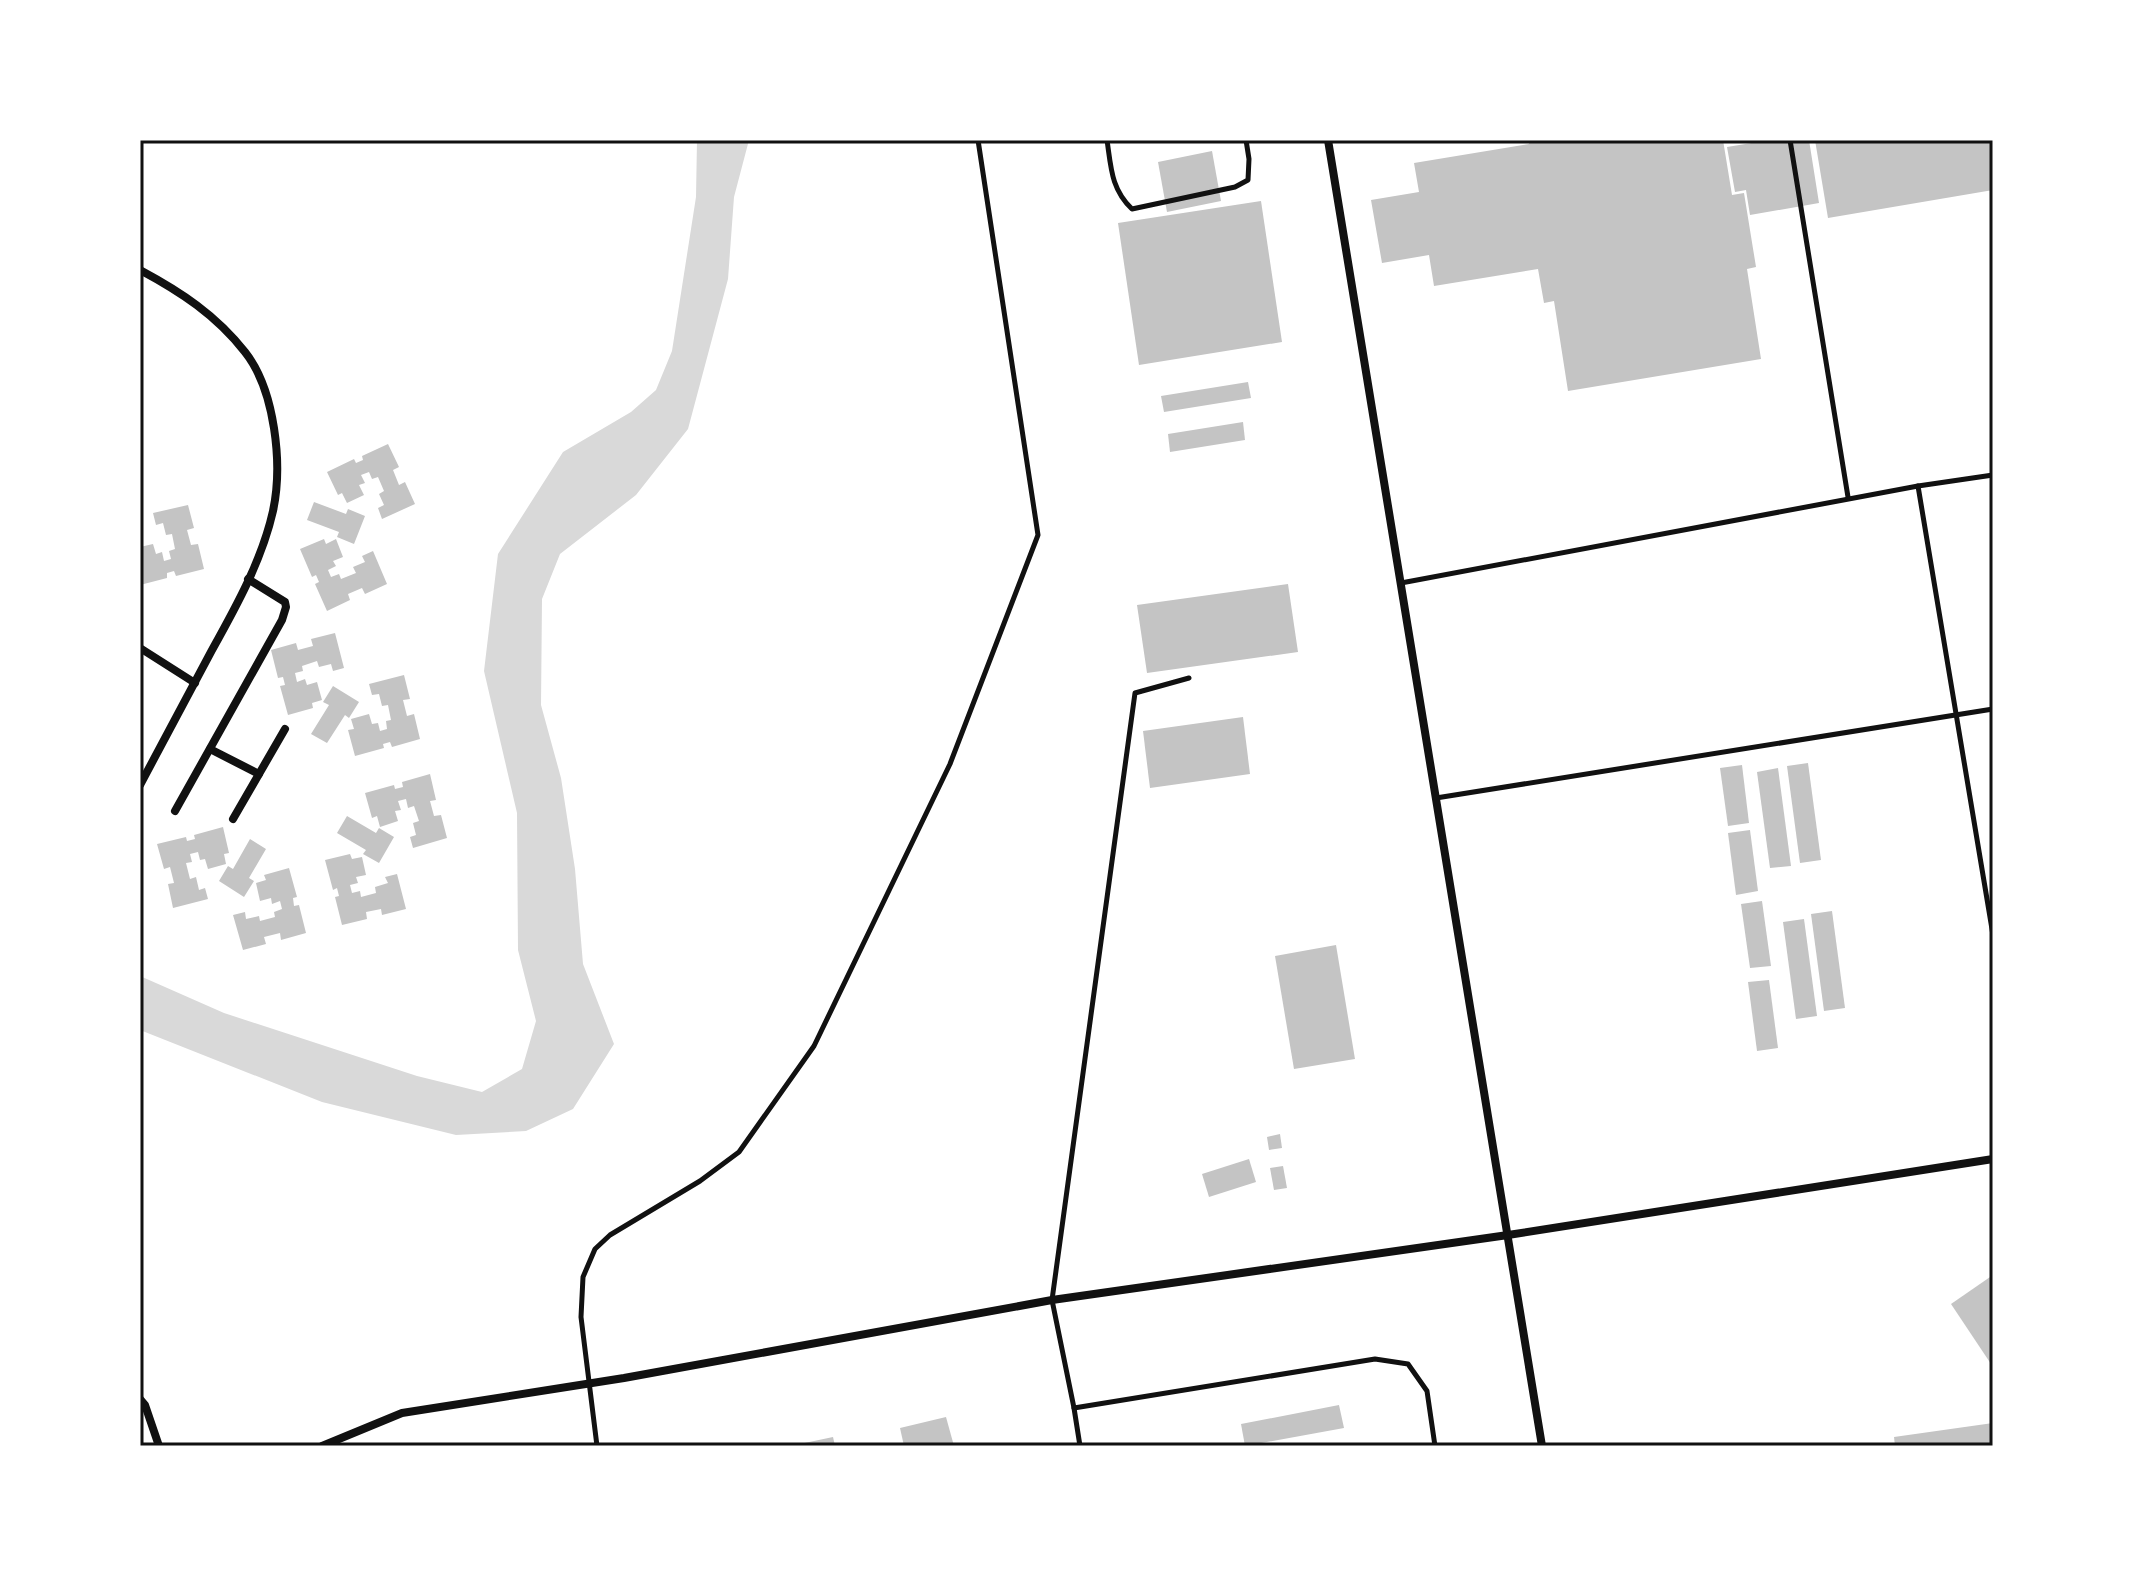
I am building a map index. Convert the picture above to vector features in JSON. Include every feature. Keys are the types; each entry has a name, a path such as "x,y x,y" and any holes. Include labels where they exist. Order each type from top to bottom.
{"street":[{"path":"1328,140 1542,1446"},
{"path":"140,270 178,290 220,324 247,354 266,391 275,441 276,475 273,511 241,597 140,785"},
{"path":"175,811 282,620 285,602 248,579"},
{"path":"140,648 195,683"},
{"path":"233,819 285,729"},
{"path":"210,749 259,774"},
{"path":"322,1446 402,1413 589,1383 1052,1300 1508,1235 1993,1159"},
{"path":"140,1399 159,1446"}],"lane":[{"path":"597,1446 581,1317 583,1277 595,1249 610,1235 700,1181 739,1152 814,1046 950,764 1038,535 978,140"},
{"path":"1107,140 1114,183 1120,197 1132,209 1235,187 1248,180 1246,140"},
{"path":"1790,140 1848,497"},
{"path":"1401,583 1848,497 1993,475"},
{"path":"1918,486 1993,935"},
{"path":"1080,1446 1052,1300 1135,693 1189,678"},
{"path":"1436,798 1993,709"},
{"path":"1074,1408 1375,1359 1408,1364 1427,1391 1435,1446"}],"shaded area":[{"path":"697,140 749,140 734,197 728,279 688,429 636,495 560,554 542,599 541,705 561,778 575,869 583,964 614,1044 573,1109 526,1131 456,1135 322,1102 140,1030 140,976 224,1013 417,1076 482,1092 522,1069 536,1021 518,950 517,813 484,671 498,554 563,452 631,412 656,390 672,351 696,197"}],"building":[{"path":"1528,140 1723,140 1732,195 1744,193 1756,267 1747,269 1761,359 1568,391 1554,301 1544,303 1538,269 1434,286 1429,255 1382,263 1371,200 1419,192 1414,163 1529,144"},
{"path":"1770,140 1809,140 1819,203 1750,215 1746,190 1735,192 1727,147"},
{"path":"1815,140 1993,140 1993,190 1828,218"},
{"path":"1212,151 1221,201 1167,212 1158,162"},
{"path":"1261,201 1282,342 1139,365 1118,223"},
{"path":"1248,382 1251,398 1164,412 1161,396"},
{"path":"1243,422 1245,440 1170,452 1168,434"},
{"path":"388,444 399,467 393,470 399,485 405,482 415,504 382,519 378,508 384,505 379,494 384,491 378,477 372,479 369,472 361,475 365,483 359,485 364,495 347,503 342,493 338,495 327,472 354,459 356,463 363,460 362,456"},
{"path":"314,502 346,514 348,509 365,516 354,544 337,537 339,532 307,520"},
{"path":"188,505 194,528 187,530 191,545 198,544 204,569 176,576 174,571 167,573 167,578 140,585 140,547 153,544 156,554 162,552 164,561 171,559 169,551 175,549 172,534 166,535 163,523 156,525 153,513"},
{"path":"324,539 326,544 336,539 343,557 333,561 336,566 328,570 331,577 339,574 341,579 356,573 353,567 365,562 362,556 373,551 387,584 365,594 362,588 348,594 350,600 327,611 315,584 319,582 316,575 312,577 300,549"},
{"path":"1288,584 1298,652 1147,673 1137,605"},
{"path":"335,633 344,668 333,671 331,664 319,667 317,661 302,666 303,671 295,673 297,682 305,679 307,685 317,682 322,700 312,703 313,708 288,715 280,686 285,685 283,677 278,678 271,650 296,643 298,650 313,646 311,639"},
{"path":"404,675 410,699 403,700 407,716 414,714 420,739 392,747 390,742 383,744 384,748 355,756 348,730 354,729 351,719 369,714 372,724 378,723 380,731 387,729 386,721 391,720 388,705 382,706 379,694 372,695 369,684"},
{"path":"333,686 359,702 349,718 345,715 327,743 311,734 329,705 323,702"},
{"path":"1243,717 1250,774 1150,788 1143,731"},
{"path":"1808,763 1821,860 1800,863 1787,766"},
{"path":"1742,765 1749,823 1728,826 1720,768"},
{"path":"1778,768 1791,866 1770,868 1757,772"},
{"path":"430,774 436,800 430,801 434,816 441,815 447,838 413,848 410,837 416,835 413,823 419,821 414,806 408,808 406,799 398,801 401,810 395,811 398,821 380,827 377,816 372,818 365,793 394,785 395,789 403,787 402,782"},
{"path":"347,816 376,833 379,828 394,837 379,863 363,854 366,850 337,833"},
{"path":"223,827 229,853 224,854 226,864 208,869 205,859 200,860 198,852 190,854 192,862 186,863 190,879 196,877 199,890 205,888 208,899 173,908 168,884 174,883 170,867 164,869 157,844 186,837 187,841 195,839 194,835"},
{"path":"1750,830 1758,891 1736,895 1728,833"},
{"path":"250,839 266,849 249,878 254,881 244,897 219,881 228,866 233,869"},
{"path":"350,854 352,859 362,857 366,875 356,877 358,883 350,885 352,893 360,891 361,897 376,893 375,887 388,883 385,877 397,874 406,909 382,915 381,909 366,912 367,919 342,925 335,897 339,896 337,888 333,890 325,860"},
{"path":"289,868 297,897 293,898 294,906 299,905 306,933 281,940 280,933 264,937 266,944 243,950 233,915 245,912 246,919 259,916 260,921 275,917 274,912 282,909 280,901 272,904 271,898 260,901 256,883 266,880 264,875"},
{"path":"1762,901 1771,966 1750,968 1741,904"},
{"path":"1832,911 1845,1008 1824,1011 1811,914"},
{"path":"1804,919 1817,1016 1796,1019 1783,922"},
{"path":"1336,945 1355,1059 1294,1069 1275,956"},
{"path":"1769,980 1778,1048 1757,1051 1748,982"},
{"path":"1280,1134 1282,1148 1269,1150 1267,1137"},
{"path":"1249,1159 1256,1182 1209,1197 1202,1174"},
{"path":"1283,1166 1287,1188 1274,1190 1270,1168"},
{"path":"1993,1275 1993,1367 1951,1304"},
{"path":"1339,1405 1344,1428 1245,1446 1241,1424"},
{"path":"946,1417 954,1446 904,1446 900,1428"},
{"path":"1993,1423 1993,1446 1895,1446 1894,1437"},
{"path":"833,1437 835,1446 795,1446 795,1445"}]}
